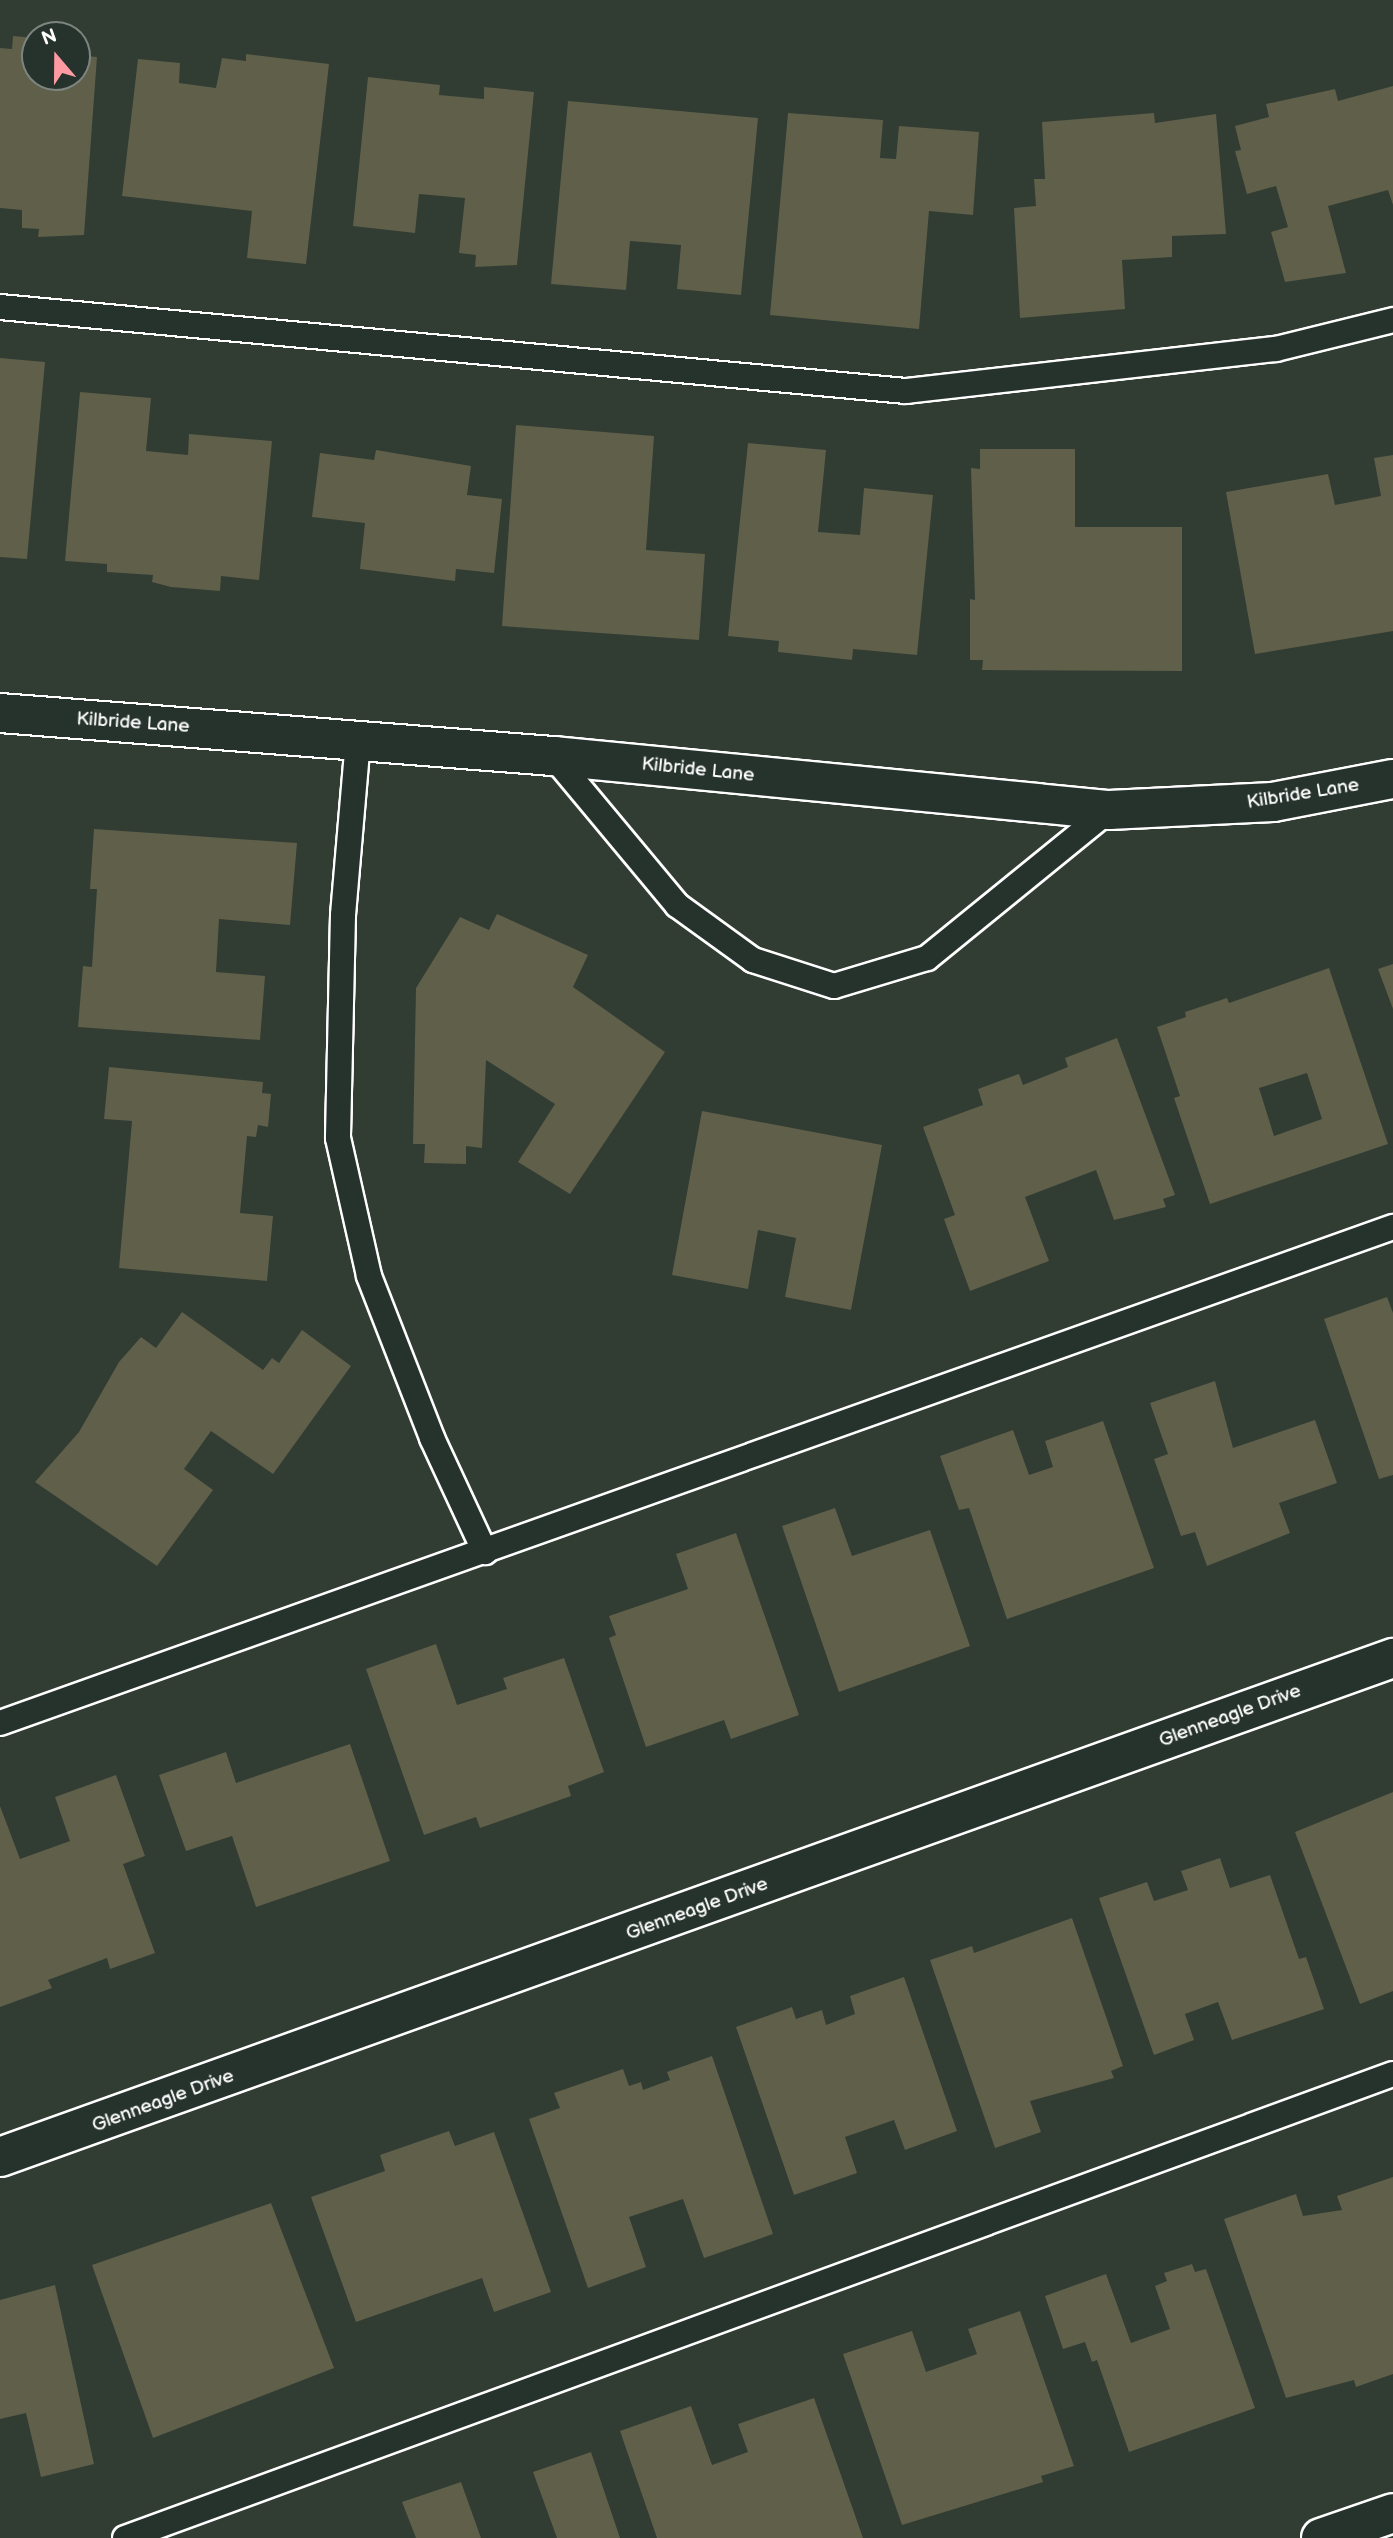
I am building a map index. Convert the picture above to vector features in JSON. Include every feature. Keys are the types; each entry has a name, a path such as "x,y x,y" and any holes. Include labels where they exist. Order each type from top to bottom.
{"street":[{"name":"Kilbride Lane","path":"0,713 553,756 1109,810 1273,802 1393,779"},
{"name":"Glenneagle Drive","path":"0,2157 1393,1658"},
{"path":"1321,2538 1393,2513"}],"lane":[{"path":"0,307 906,391 1276,349 1393,320"},
{"path":"358,740 343,915 338,1138 369,1276 432,1437 485,1552"},
{"path":"553,756 677,905 753,960 834,986 927,958 1109,810"},
{"path":"0,1723 1393,1227"},
{"path":"125,2538 1393,2074"}],"building":[{"path":"13,36 21,37 21,91 91,91 91,56 97,57 84,235 38,237 39,229 22,228 22,210 0,208 0,48 12,49"},
{"path":"246,54 329,64 306,264 247,258 252,211 122,196 138,59 180,63 179,83 216,88 222,58 246,61"},
{"path":"368,77 440,85 439,95 484,99 484,87 534,92 517,265 475,267 476,255 459,253 465,198 419,194 415,233 353,226"},
{"path":"1393,86 1393,205 1388,190 1328,206 1346,273 1285,282 1271,232 1288,227 1276,186 1247,194 1235,151 1241,150 1235,126 1269,117 1266,104 1335,89 1338,101"},
{"path":"568,101 758,118 741,295 677,289 681,245 630,241 626,290 551,284"},
{"path":"788,113 883,120 880,158 896,159 899,126 979,132 973,215 929,211 919,329 770,315"},
{"path":"1154,113 1155,123 1216,114 1226,234 1172,236 1172,257 1122,260 1125,309 1020,318 1014,208 1036,206 1034,179 1045,179 1042,122"},
{"path":"0,358 45,362 27,559 0,557"},
{"path":"80,392 151,398 146,451 188,455 189,434 272,441 259,580 221,576 220,591 171,587 152,582 153,575 107,572 107,564 65,561"},
{"path":"516,425 654,436 646,550 705,554 699,640 502,626"},
{"path":"748,443 826,450 818,532 860,535 864,488 933,495 917,655 853,649 852,660 778,652 779,641 728,636"},
{"path":"980,449 1075,449 1075,527 1182,527 1182,671 982,670 983,660 970,660 970,599 975,600 971,468 980,469"},
{"path":"376,450 471,466 467,495 502,499 494,573 456,569 455,581 360,569 365,523 312,517 320,453 374,460"},
{"path":"1393,455 1393,631 1255,654 1226,492 1328,474 1335,505 1381,496 1374,458"},
{"path":"94,829 297,843 290,925 219,919 216,972 265,976 260,1040 78,1027 83,966 92,967 97,889 90,889"},
{"path":"497,914 588,955 573,987 665,1052 570,1194 518,1162 555,1104 486,1060 482,1148 466,1146 466,1164 424,1163 425,1144 413,1144 416,988 460,917 489,930"},
{"path":"1393,964 1393,1009 1378,969"},
{"path":"1329,968 1388,1144 1210,1204 1174,1098 1180,1096 1157,1027 1186,1017 1185,1012 1227,998 1229,1003","holes":["1307,1073 1322,1119 1274,1136 1259,1088"]},
{"path":"1117,1038 1175,1195 1163,1199 1166,1207 1114,1220 1096,1170 1025,1197 1049,1261 970,1291 944,1219 955,1215 923,1127 983,1105 978,1089 1019,1074 1023,1085 1068,1067 1065,1058"},
{"path":"109,1067 263,1082 262,1093 271,1094 268,1127 258,1125 256,1137 247,1136 240,1213 273,1216 267,1281 119,1268 132,1121 104,1119"},
{"path":"702,1111 882,1145 851,1310 785,1297 796,1238 758,1230 748,1289 672,1275"},
{"path":"1387,1297 1393,1313 1393,1475 1379,1479 1324,1319"},
{"path":"182,1312 263,1370 272,1358 279,1363 302,1330 351,1366 273,1474 211,1431 184,1469 213,1490 157,1566 35,1482 79,1432 119,1362 141,1337 156,1348"},
{"path":"1215,1381 1233,1448 1315,1420 1337,1483 1279,1503 1290,1533 1207,1566 1195,1532 1181,1536 1154,1459 1168,1454 1150,1403"},
{"path":"1103,1421 1154,1568 1007,1619 969,1508 959,1510 940,1456 1013,1430 1029,1475 1053,1467 1045,1441"},
{"path":"835,1508 852,1556 930,1530 970,1646 839,1692 782,1526"},
{"path":"736,1533 799,1715 731,1739 724,1720 646,1747 609,1638 616,1635 609,1616 688,1589 676,1554"},
{"path":"436,1644 457,1705 507,1689 503,1678 564,1658 604,1772 568,1786 571,1796 480,1828 476,1817 424,1835 366,1669"},
{"path":"350,1744 390,1861 256,1907 232,1836 186,1851 159,1775 226,1752 236,1783"},
{"path":"116,1775 145,1856 123,1864 155,1953 110,1969 107,1958 48,1980 52,1988 0,2007 0,1806 20,1859 70,1841 55,1797"},
{"path":"1393,1792 1393,1991 1360,2004 1295,1832"},
{"path":"1220,1858 1230,1888 1270,1875 1299,1959 1306,1957 1324,2009 1232,2040 1218,2002 1185,2014 1194,2040 1154,2055 1099,1898 1147,1882 1154,1901 1188,1890 1181,1871"},
{"path":"1072,1918 1123,2066 1111,2071 1114,2078 1030,2101 1041,2132 995,2148 930,1960 972,1946 974,1953"},
{"path":"904,1977 957,2131 905,2150 894,2120 845,2137 857,2173 794,2195 736,2027 792,2007 796,2019 822,2010 826,2025 855,2014 850,1996"},
{"path":"712,2056 773,2234 704,2258 683,2199 629,2217 646,2267 588,2288 529,2119 560,2108 554,2093 623,2069 629,2086 641,2082 643,2090 670,2080 667,2072"},
{"path":"449,2131 455,2146 494,2132 551,2292 494,2312 482,2278 356,2322 311,2197 385,2171 380,2155"},
{"path":"1393,2177 1393,2374 1356,2387 1354,2380 1286,2398 1224,2219 1296,2194 1303,2216 1342,2210 1337,2196"},
{"path":"271,2203 334,2368 153,2438 92,2265"},
{"path":"1192,2264 1195,2272 1206,2269 1255,2408 1129,2452 1097,2360 1092,2362 1085,2342 1063,2349 1045,2296 1106,2274 1131,2343 1170,2329 1155,2286 1167,2281 1164,2273"},
{"path":"55,2285 94,2464 41,2477 26,2413 0,2419 0,2300"},
{"path":"1020,2311 1074,2466 1041,2476 1043,2482 902,2525 843,2354 912,2331 926,2372 977,2354 968,2329"},
{"path":"814,2398 863,2538 657,2538 620,2431 691,2406 712,2465 748,2452 738,2424"},
{"path":"591,2452 620,2538 557,2538 533,2472"},
{"path":"461,2482 481,2538 416,2538 402,2502"}]}
